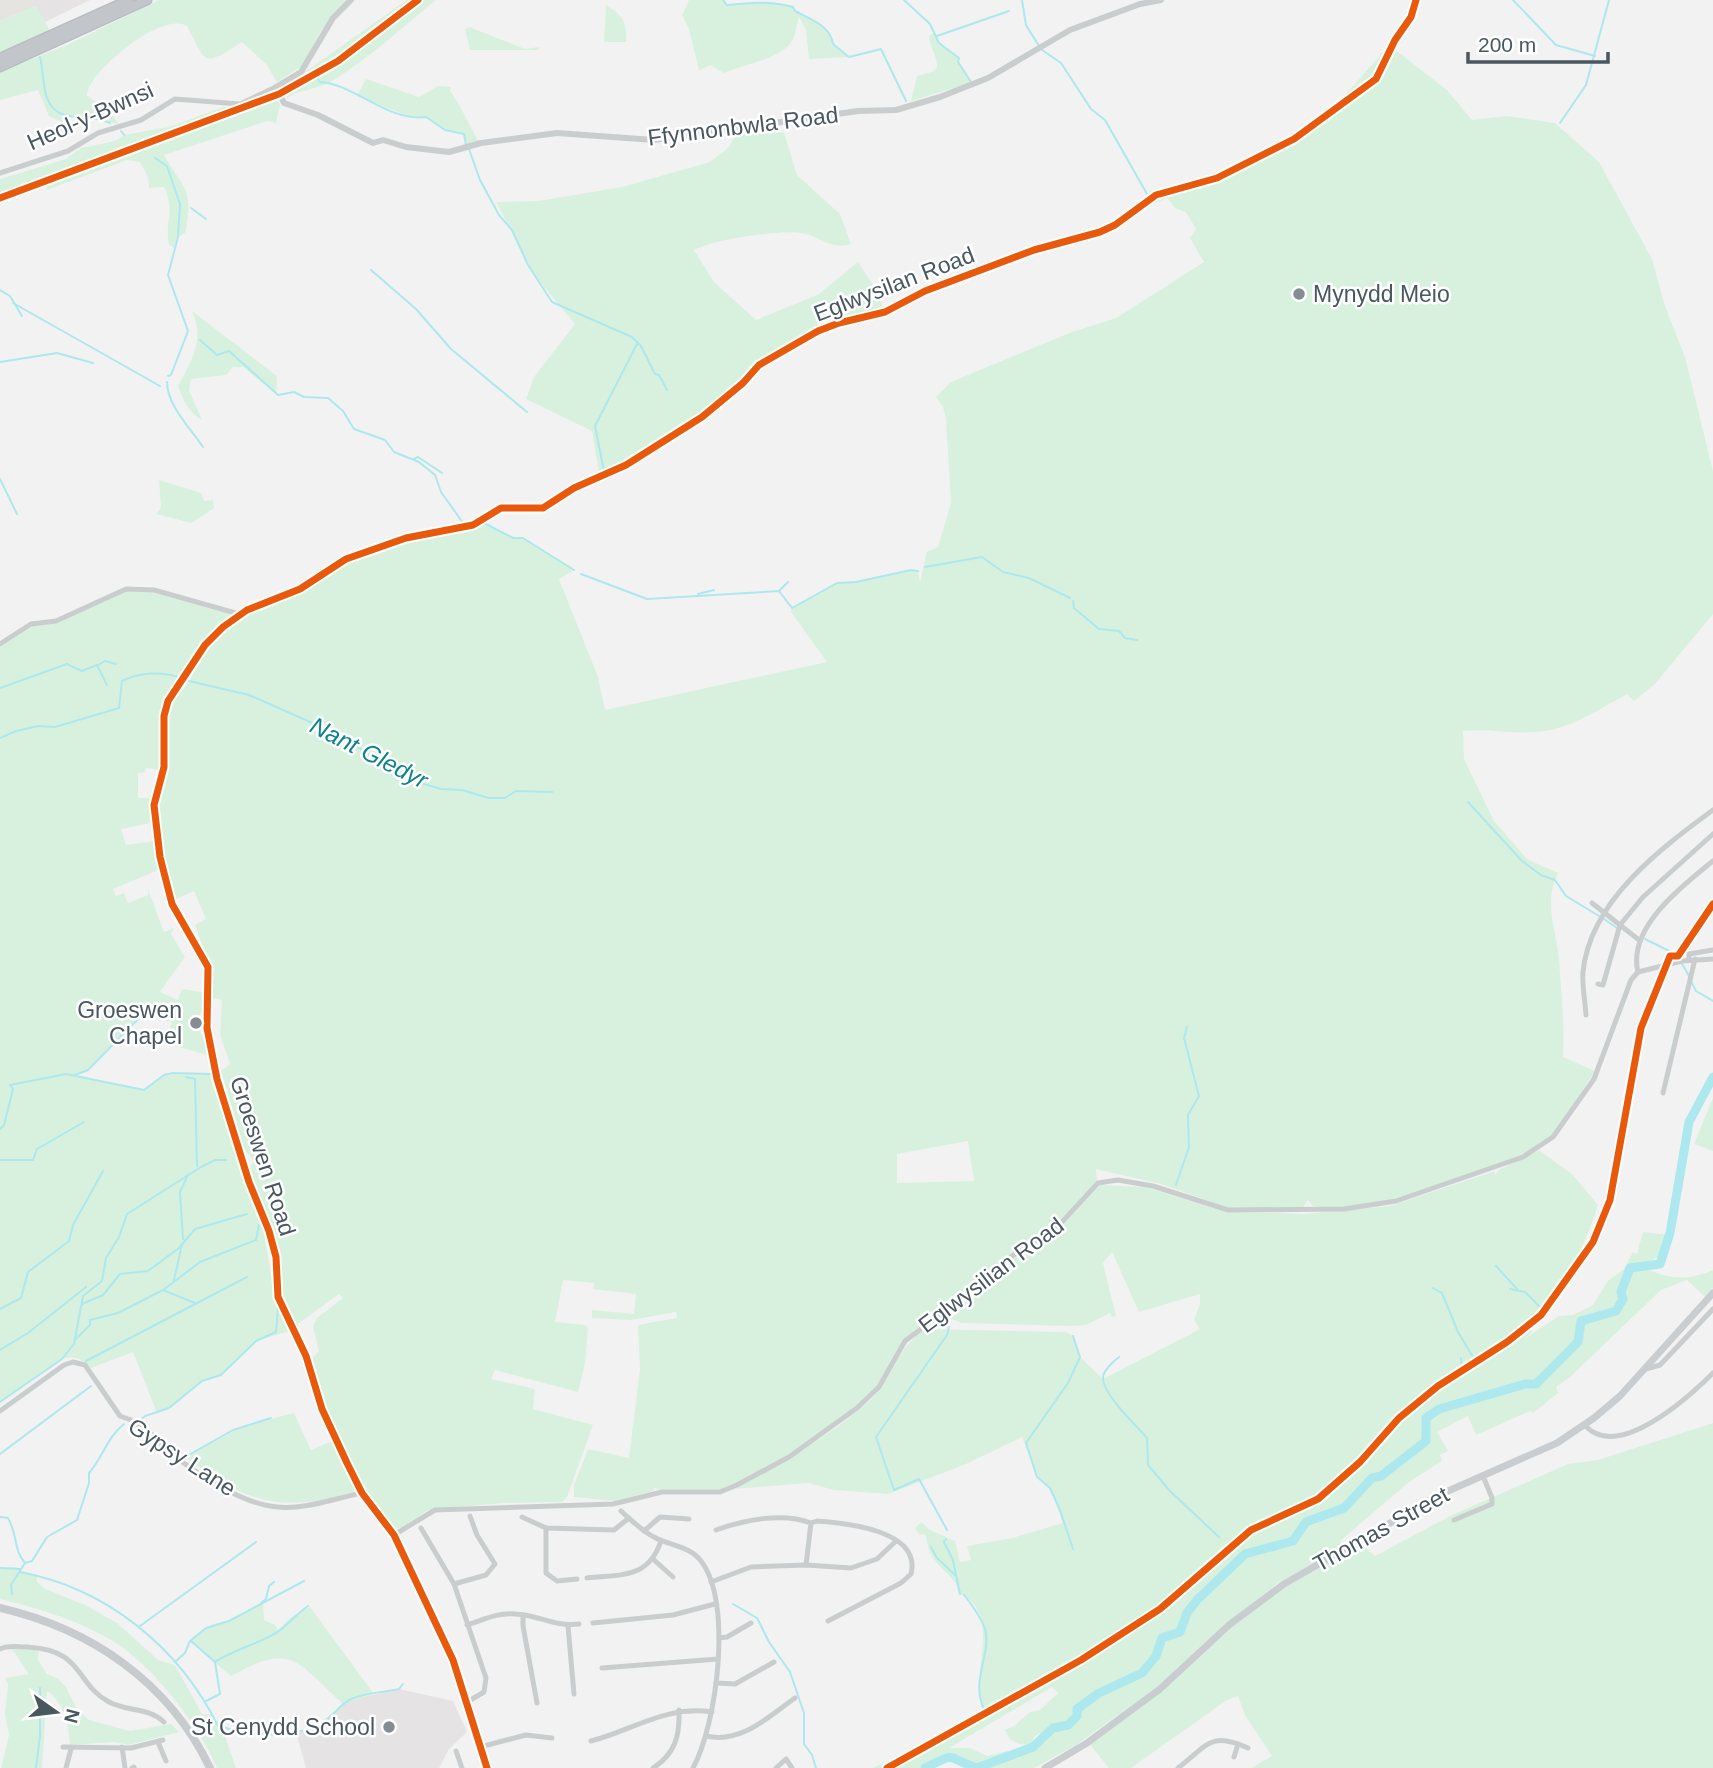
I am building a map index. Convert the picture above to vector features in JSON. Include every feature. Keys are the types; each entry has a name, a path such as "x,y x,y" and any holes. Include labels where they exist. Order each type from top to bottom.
{"highway":[{"path":"0,58 129,0"},
{"path":"0,67 147,0"}],"main road":[{"name":"Thomas Street","path":"1045,1768 1087,1743 1175,1677 1229,1625 1269,1594 1439,1495 1557,1443 1584,1424 1620,1396 1712,1296"},
{"path":"0,1608 55,1625 116,1656 142,1676 184,1725 210,1768"}],"street":[{"path":"276,87 301,72 333,18 351,0"},
{"name":"Ffynnonbwla Road","path":"276,87 287,107 318,115 373,143 383,140 449,152 481,143 557,133 654,140 917,105 988,78 1070,30 1140,4 1161,0"},
{"name":"Eglwysilan Road","path":"239,614 300,589 338,564 364,552 414,536 473,525 501,508 543,508 574,488 626,464 702,416 743,383 759,365 818,331 886,312 925,291 1034,250 1100,232 1115,225 1156,195 1217,178 1248,164 1312,128 1367,88 1376,79 1411,17 1416,0"},
{"name":"Heol-y-Bwnsi","path":"0,173 68,151 98,133 141,120 175,99 240,104 276,87"},
{"path":"0,644 31,624 56,621 126,589 154,590 239,614"},
{"name":"Groeswen Road","path":"239,614 205,645 168,701 164,716 164,766 155,793 154,825 172,904 208,967 207,1028 217,1079 249,1182 269,1231 276,1257 278,1297 306,1356 322,1409 362,1493 394,1535 453,1660 487,1768"},
{"path":"1586,1015 1583,971 1596,928 1604,912 1674,839 1713,810"},
{"path":"1598,984 1603,985 1620,925 1643,897 1713,834"},
{"path":"1713,861 1654,917 1639,940 1634,958 1637,972 1692,959 1713,960"},
{"path":"1592,903 1639,940"},
{"path":"1663,1093 1692,959 1689,954 1713,950"},
{"name":"Eglwysilian Road","path":"394,1535 435,1510 613,1504 662,1492 720,1492 737,1485 789,1457 857,1408 879,1387 905,1341 952,1306 986,1273 1061,1223 1098,1183 1118,1180 1153,1186 1228,1210 1328,1210 1383,1205 1474,1177 1523,1157 1553,1137 1594,1079 1637,972"},
{"path":"1644,1369 1660,1365 1713,1309"},
{"name":"Gypsy Lane","path":"0,1411 64,1365 78,1363 85,1365 120,1416 131,1420 207,1477 250,1500 280,1508 362,1493"},
{"path":"1584,1424 1597,1434 1610,1435 1647,1427 1713,1373"},
{"path":"1454,1520 1492,1504 1483,1476"},
{"path":"621,1511 644,1531 695,1554 706,1569 711,1583 719,1638 716,1683 706,1736 692,1768"},
{"path":"454,1584 486,1575 495,1563 477,1535 470,1516"},
{"path":"522,1517 547,1528 614,1530 629,1518"},
{"path":"644,1531 657,1518 689,1519"},
{"path":"716,1530 767,1519 792,1518 811,1523 817,1521 875,1528 895,1542 908,1558 911,1574 828,1621"},
{"path":"806,1565 811,1523"},
{"path":"421,1528 454,1584 487,1683 481,1696 467,1702"},
{"path":"547,1528 546,1573 557,1581 577,1579"},
{"path":"587,1578 638,1571 654,1560 662,1541"},
{"path":"711,1583 746,1568 859,1566 877,1559 895,1542"},
{"path":"654,1560 673,1577"},
{"path":"593,1623 673,1615 715,1604"},
{"path":"467,1625 500,1614 523,1615 554,1625 579,1624"},
{"path":"523,1615 537,1703"},
{"path":"719,1638 751,1623"},
{"path":"568,1626 574,1694"},
{"path":"4,1636 3,1647 41,1648 74,1663 105,1700 124,1708 149,1712 162,1720 153,1725"},
{"path":"602,1668 696,1658 718,1660"},
{"path":"716,1683 735,1684 774,1662"},
{"path":"706,1736 722,1739 736,1736 796,1699"},
{"path":"591,1741 678,1710 712,1712"},
{"path":"653,1768 674,1748 679,1728 678,1710"},
{"path":"480,1747 526,1735 552,1738"},
{"path":"1178,1768 1214,1740 1223,1738 1248,1748"},
{"path":"63,1747 122,1747 160,1741 166,1761"},
{"path":"1234,1757 1238,1744"},
{"path":"122,1747 125,1768"},
{"path":"65,1768 71,1749"},
{"path":"456,1751 461,1768"},
{"path":"776,1768 786,1759 792,1768"}],"shaded area":[{"path":"0,0 32,0 36,6 0,21"},
{"path":"32,0 90,0 45,22"},
{"name":"St Cenydd School","path":"399,1689 453,1701 467,1732 449,1749 439,1768 306,1768 296,1732 318,1725 349,1700"}],"green space":[{"path":"159,0 348,0 321,31 302,66 277,82 266,64 242,42 219,56 207,58 198,48 187,26 176,23 161,27 128,46 112,59 90,85 87,96 106,108 119,124 74,115 66,116 62,122 49,116 38,90 0,100 0,72 67,45"},
{"path":"407,0 436,0 346,72 326,84 287,98 282,88"},
{"path":"689,0 723,0 728,5 768,3 793,7 795,12 824,28 833,44 849,57 809,59 806,30 799,17 789,46 773,56 724,73 710,65 699,71 689,29 682,15"},
{"path":"606,5 623,20 626,42 604,42"},
{"path":"36,6 50,31 0,52 0,21"},
{"path":"469,27 525,49 539,47 539,50 470,50 465,29"},
{"path":"935,33 939,43 959,58 958,62 971,83 911,101 917,76 932,72 937,67 929,35"},
{"path":"1392,38 1395,40 1394,49 1447,90 1472,120 1507,116 1555,123 1599,162 1652,259 1665,306 1685,357 1713,471 1713,614 1655,684 1634,701 1627,694 1583,718 1547,731 1463,731 1464,759 1494,821 1527,859 1558,873 1551,894 1551,905 1559,959 1563,1057 1595,1071 1564,1119 1553,1134 1508,1161 1438,1186 1366,1204 1313,1206 1308,1200 1303,1207 1229,1208 1161,1184 1096,1169 1097,1181 1054,1226 1012,1254 914,1331 868,1396 808,1441 764,1469 729,1487 712,1491 681,1492 654,1488 653,1491 614,1501 574,1497 574,1485 588,1449 629,1458 640,1369 638,1325 677,1318 676,1312 631,1320 592,1318 592,1310 634,1314 636,1294 593,1289 594,1283 563,1280 555,1322 586,1325 588,1328 585,1364 578,1392 495,1370 491,1379 535,1389 533,1409 593,1425 567,1497 562,1502 502,1503 428,1510 402,1528 393,1529 363,1489 326,1413 310,1361 319,1351 313,1326 317,1318 343,1298 339,1294 295,1326 282,1302 279,1253 249,1168 254,1161 244,1149 221,1071 230,1064 220,1035 222,1000 212,998 213,976 195,925 206,919 194,891 174,900 158,840 156,804 166,765 168,708 189,681 214,638 239,616 294,594 339,566 390,544 484,523 513,538 523,538 574,570 559,579 598,677 605,710 827,662 791,612 792,608 837,583 856,582 911,570 918,571 920,582 927,552 938,547 951,503 946,419 943,407 936,397 951,382 1072,332 1116,318 1204,262 1190,238 1196,229 1186,212 1175,208 1167,198 1142,209 1138,203 1147,199 1149,191 1238,164 1291,137 1340,100","holes":["968,1141 974,1181 897,1183 897,1154"]},
{"path":"366,79 419,97 438,86 451,87 450,91 479,142 466,146 464,134 445,130 426,117 413,118 357,96"},
{"path":"276,97 280,105 276,123 267,121 164,155 188,198 185,233 178,237 174,248 169,245 170,210 164,187 149,188 148,177 140,162 127,160 47,190 43,181 0,197 0,179 66,159 81,148 115,141 124,135 169,127 223,107 248,107"},
{"path":"763,129 784,133 797,175 840,214 851,244 830,244 800,233 776,233 730,239 694,250 714,282 756,320 819,294 858,262 877,291 885,312 825,328 759,365 702,417 600,478 592,431 526,399 534,377 575,324 535,276 496,202 538,201 622,187 710,162 728,148 737,133"},
{"path":"192,311 277,376 276,394 243,367 233,367 226,375 191,379 189,390 202,420 193,414 178,386 197,341 196,321"},
{"path":"159,480 201,493 204,501 213,500 214,508 191,523 156,514 161,508"},
{"path":"126,591 151,592 232,615 198,651 162,719 161,770 146,768 145,772 138,773 138,798 152,798 151,823 121,829 126,845 154,841 161,869 113,889 116,896 124,893 128,903 148,895 148,889 164,932 174,928 171,934 185,957 160,992 178,1000 182,989 208,993 205,1013 201,1012 198,1019 193,1018 190,1026 200,1029 201,1035 207,1037 211,1056 165,1043 172,1022 144,1014 88,1070 74,1076 144,1090 161,1077 171,1075 207,1074 215,1077 234,1135 244,1183 264,1233 275,1297 290,1331 256,1341 221,1375 202,1381 169,1408 157,1413 133,1352 91,1368 78,1359 62,1359 0,1402 0,647 34,625 49,623"},
{"path":"1713,1098 1713,1151 1694,1144"},
{"path":"1539,1150 1573,1175 1598,1205 1591,1225 1562,1283 1536,1316 1502,1343 1442,1381 1410,1408 1529,1328 1532,1332 1524,1339 1559,1316 1573,1315 1593,1305 1608,1281 1624,1269 1633,1252 1637,1254 1643,1232 1670,1235 1663,1254 1642,1266 1660,1274 1678,1277 1695,1276 1713,1270 1713,1288 1705,1297 1687,1280 1661,1290 1569,1378 1556,1387 1558,1393 1533,1413 1530,1411 1476,1435 1468,1416 1437,1432 1448,1451 1440,1455 1442,1461 1409,1482 1340,1541 1344,1546 1355,1539 1375,1556 1450,1516 1568,1464 1598,1460 1713,1423 1713,1768 1251,1768 1272,1756 1245,1715 1238,1696 1227,1700 1131,1768 1109,1768 1086,1740 1130,1706 1076,1745 1034,1768 977,1768 952,1755 925,1768 872,1768 910,1753 984,1710 980,1696 983,1630 980,1615 972,1602 958,1593 954,1581 932,1556 926,1535 919,1534 915,1528 921,1522 930,1530 955,1541 960,1562 971,1560 967,1546 1012,1538 1063,1523 1050,1488 1037,1477 1022,1437 966,1464 888,1494 834,1490 808,1483 735,1489 805,1448 855,1413 885,1382 908,1344 926,1329 1066,1332 1073,1336 1080,1357 1103,1379 1200,1329 1194,1320 1200,1304 1200,1294 1139,1312 1112,1252 1103,1263 1116,1316 1112,1317 1110,1313 1086,1325 1069,1326 962,1323 944,1316 988,1274 1066,1221 1100,1185 1146,1187 1222,1211 1303,1214 1390,1206 1495,1171 1495,1175 1499,1170","holes":["1325,1557 1228,1623 1278,1583","1052,1687 1058,1693 1040,1710 1030,1712 1005,1730 1012,1740 1023,1744 1032,1744 1034,1737 1040,1733 1035,1745 1028,1749 1015,1754 1007,1751 987,1756 970,1748 949,1748"]},
{"path":"294,1413 311,1450 335,1440 358,1490 309,1502 267,1500 227,1485 185,1457 243,1426"},
{"path":"0,1568 21,1569 20,1572 37,1575 37,1582 45,1589 85,1605 117,1623 158,1660 175,1665 202,1714 213,1715 218,1726 222,1728 236,1768 217,1768 199,1734 174,1699 146,1667 116,1643 60,1616 0,1599"},
{"path":"263,1603 264,1620 275,1625 278,1630 291,1617 310,1607 374,1694 343,1704 304,1668 282,1659 252,1665 231,1676 190,1641 213,1624 229,1621"},
{"path":"12,1649 39,1650 38,1660 47,1674 57,1678 66,1687 77,1709 89,1720 130,1731 171,1724 179,1732 128,1745 115,1742 70,1745 67,1723 61,1708 58,1701 47,1691 42,1768 1,1768 9,1735 5,1714 8,1684 5,1678 29,1674"}],"waterway":[{"path":"723,0 727,5 768,3 793,7 795,11 824,28 833,44 849,57 881,49 906,101"},
{"path":"904,0 930,24 939,43 959,58 958,62 971,82"},
{"path":"1022,0 1026,25 1039,46"},
{"path":"1513,0 1556,45 1595,56"},
{"path":"1560,123 1586,85 1609,0"},
{"path":"937,36 1009,11"},
{"path":"1042,50 1061,63 1091,109 1105,120 1147,194"},
{"path":"40,57 46,95 57,111 64,115 110,123"},
{"path":"316,77 320,82 346,89 385,109 412,117 426,117 445,130 464,134 466,145"},
{"path":"121,131 124,135"},
{"path":"469,149 480,180 499,215 512,230 528,265 552,302 632,337 641,346 655,374 659,375 667,390"},
{"path":"155,158 167,166 180,204 178,237 168,275 188,331 171,375 168,376"},
{"path":"191,208 206,219"},
{"path":"371,270 416,309 451,349 527,412"},
{"path":"0,290 10,296 22,316"},
{"path":"13,303 160,386"},
{"path":"200,340 217,355 229,351 278,395 294,392 304,397 328,398 343,411 354,429 385,440 394,452 419,462 435,475 441,492 463,523"},
{"path":"604,471 595,426 638,342"},
{"path":"0,362 57,353 93,363"},
{"path":"167,382 175,408 203,447"},
{"path":"414,459 418,457 442,473"},
{"path":"0,479 17,514"},
{"path":"484,523 513,538 523,538 574,570"},
{"path":"925,567 982,557 1003,572 1029,578 1070,598"},
{"path":"581,574 647,599 779,591 792,608 837,583 918,571"},
{"path":"779,591 788,582"},
{"path":"698,594 714,590"},
{"path":"1073,601 1074,608 1099,629 1119,631 1125,638 1137,640"},
{"path":"98,665 105,661 116,664"},
{"path":"0,688 67,664 82,671 97,665 107,685"},
{"name":"Nant Gledyr","path":"0,738 16,731 38,726 55,727 119,708 122,681 129,678 152,674 181,678"},
{"name":"Nant Gledyr","path":"189,681 249,695 342,736 378,761 392,766 417,782 489,798 505,798 516,791 552,792"},
{"path":"1468,802 1522,861 1541,875 1555,880 1566,896 1599,916"},
{"path":"1604,919 1617,928"},
{"path":"1645,939 1677,955 1689,976"},
{"path":"1691,981 1696,991 1713,1001"},
{"path":"75,1075 88,1070 146,1011"},
{"path":"1176,1185 1189,1147 1188,1115 1199,1096 1184,1038 1187,1027"},
{"path":"0,1129 4,1125 13,1089 10,1085 66,1074 144,1090 164,1075 212,1074"},
{"path":"186,1077 195,1079 197,1166"},
{"path":"925,1768 948,1758 977,1768 1033,1747 1053,1728 1068,1725 1077,1716 1077,1709 1099,1693 1142,1673 1156,1656 1162,1638 1180,1632 1187,1613 1197,1600 1245,1554 1293,1541 1306,1522 1344,1508 1372,1478 1381,1476 1426,1441 1426,1418 1439,1409 1525,1384 1536,1384 1578,1342 1581,1321 1616,1311 1623,1299 1621,1292 1630,1268 1660,1264 1670,1233 1689,1122 1713,1077"},
{"path":"0,1160 33,1160 37,1149 84,1122"},
{"path":"0,1402 62,1359 74,1344 83,1296 102,1281 106,1258 119,1237 127,1214 201,1167 215,1160 226,1160"},
{"path":"0,1309 21,1298 28,1272 69,1241 73,1225 103,1171"},
{"path":"183,1239 180,1192 187,1177"},
{"path":"82,1304 103,1295 120,1274 148,1271 179,1248 195,1229 247,1214"},
{"path":"76,1339 90,1325 90,1320 118,1313 163,1290 200,1262 256,1240 259,1225"},
{"path":"174,1280 182,1245"},
{"path":"1496,1266 1517,1289"},
{"path":"86,1361 247,1277"},
{"path":"0,1350 28,1333 86,1287"},
{"path":"1433,1288 1442,1293 1458,1332 1473,1357"},
{"path":"1461,1358 1462,1368 1517,1333 1543,1310 1525,1292 1510,1289"},
{"path":"163,1290 195,1303"},
{"path":"271,1418 233,1430 185,1457 138,1422 145,1416 169,1408 202,1381 221,1375 256,1341 276,1332 278,1307"},
{"path":"947,1530 919,1479 894,1490 876,1437 947,1335 949,1327"},
{"path":"1073,1336 1080,1357 1068,1383 1026,1443 1037,1477 1050,1488 1060,1510 1073,1549"},
{"path":"1119,1357 1106,1370 1103,1379 1109,1394 1147,1438 1148,1465 1170,1491 1219,1537"},
{"path":"0,1454 91,1386"},
{"path":"25,1563 32,1561 47,1537 77,1520 89,1483 89,1473 113,1435 124,1424"},
{"name":"Nant Gledyr","path":"0,1517 8,1518 25,1563 11,1585 12,1594"},
{"path":"946,1539 944,1542 953,1560 960,1594"},
{"path":"140,1626 256,1542"},
{"path":"931,1547 937,1558 955,1575"},
{"path":"0,1568 20,1569"},
{"path":"20,1572 52,1580 82,1592 137,1625 183,1671 218,1726 257,1734 298,1732 323,1722 351,1699 399,1689 403,1684"},
{"path":"176,1661 185,1653 190,1641 206,1628 229,1621 304,1581"},
{"path":"261,1603 266,1599 269,1586 274,1582"},
{"path":"964,1595 985,1629 986,1649 979,1689 985,1711"},
{"path":"733,1604 757,1618 769,1642 790,1672 804,1713 804,1744 812,1755 816,1768"},
{"path":"215,1662 278,1632 308,1606"},
{"path":"191,1641 215,1662 220,1694 206,1701"},
{"name":"Nant Gledyr","path":"36,1768 40,1736 40,1688"}],"cycle path":[{"path":"0,198 279,94 338,61 418,0"},
{"path":"487,1768 453,1660 394,1535 362,1493 347,1463 322,1409 306,1356 278,1297 276,1257 269,1231 249,1182 217,1079 207,1028 208,967 172,904 160,857 154,805 164,767 164,716 168,701 205,645 223,627 247,610 300,589 346,559 406,538 473,525 501,508 543,508 574,488 626,465 702,417 743,383 759,365 818,331 885,312 925,291 1034,250 1100,232 1115,225 1156,195 1217,178 1294,139 1376,79 1395,40 1411,17 1416,0"},
{"path":"887,1768 1081,1660 1160,1609 1251,1530 1318,1499 1360,1462 1399,1418 1438,1386 1507,1342 1541,1315 1593,1242 1610,1200 1641,1028 1670,956 1678,956 1713,904"}],"place":[{"name":"Mynydd Meio","path":"1299,294"},
{"name":"Groeswen Chapel","path":"196,1023"},
{"name":"St Cenydd School","path":"389,1727"}]}
